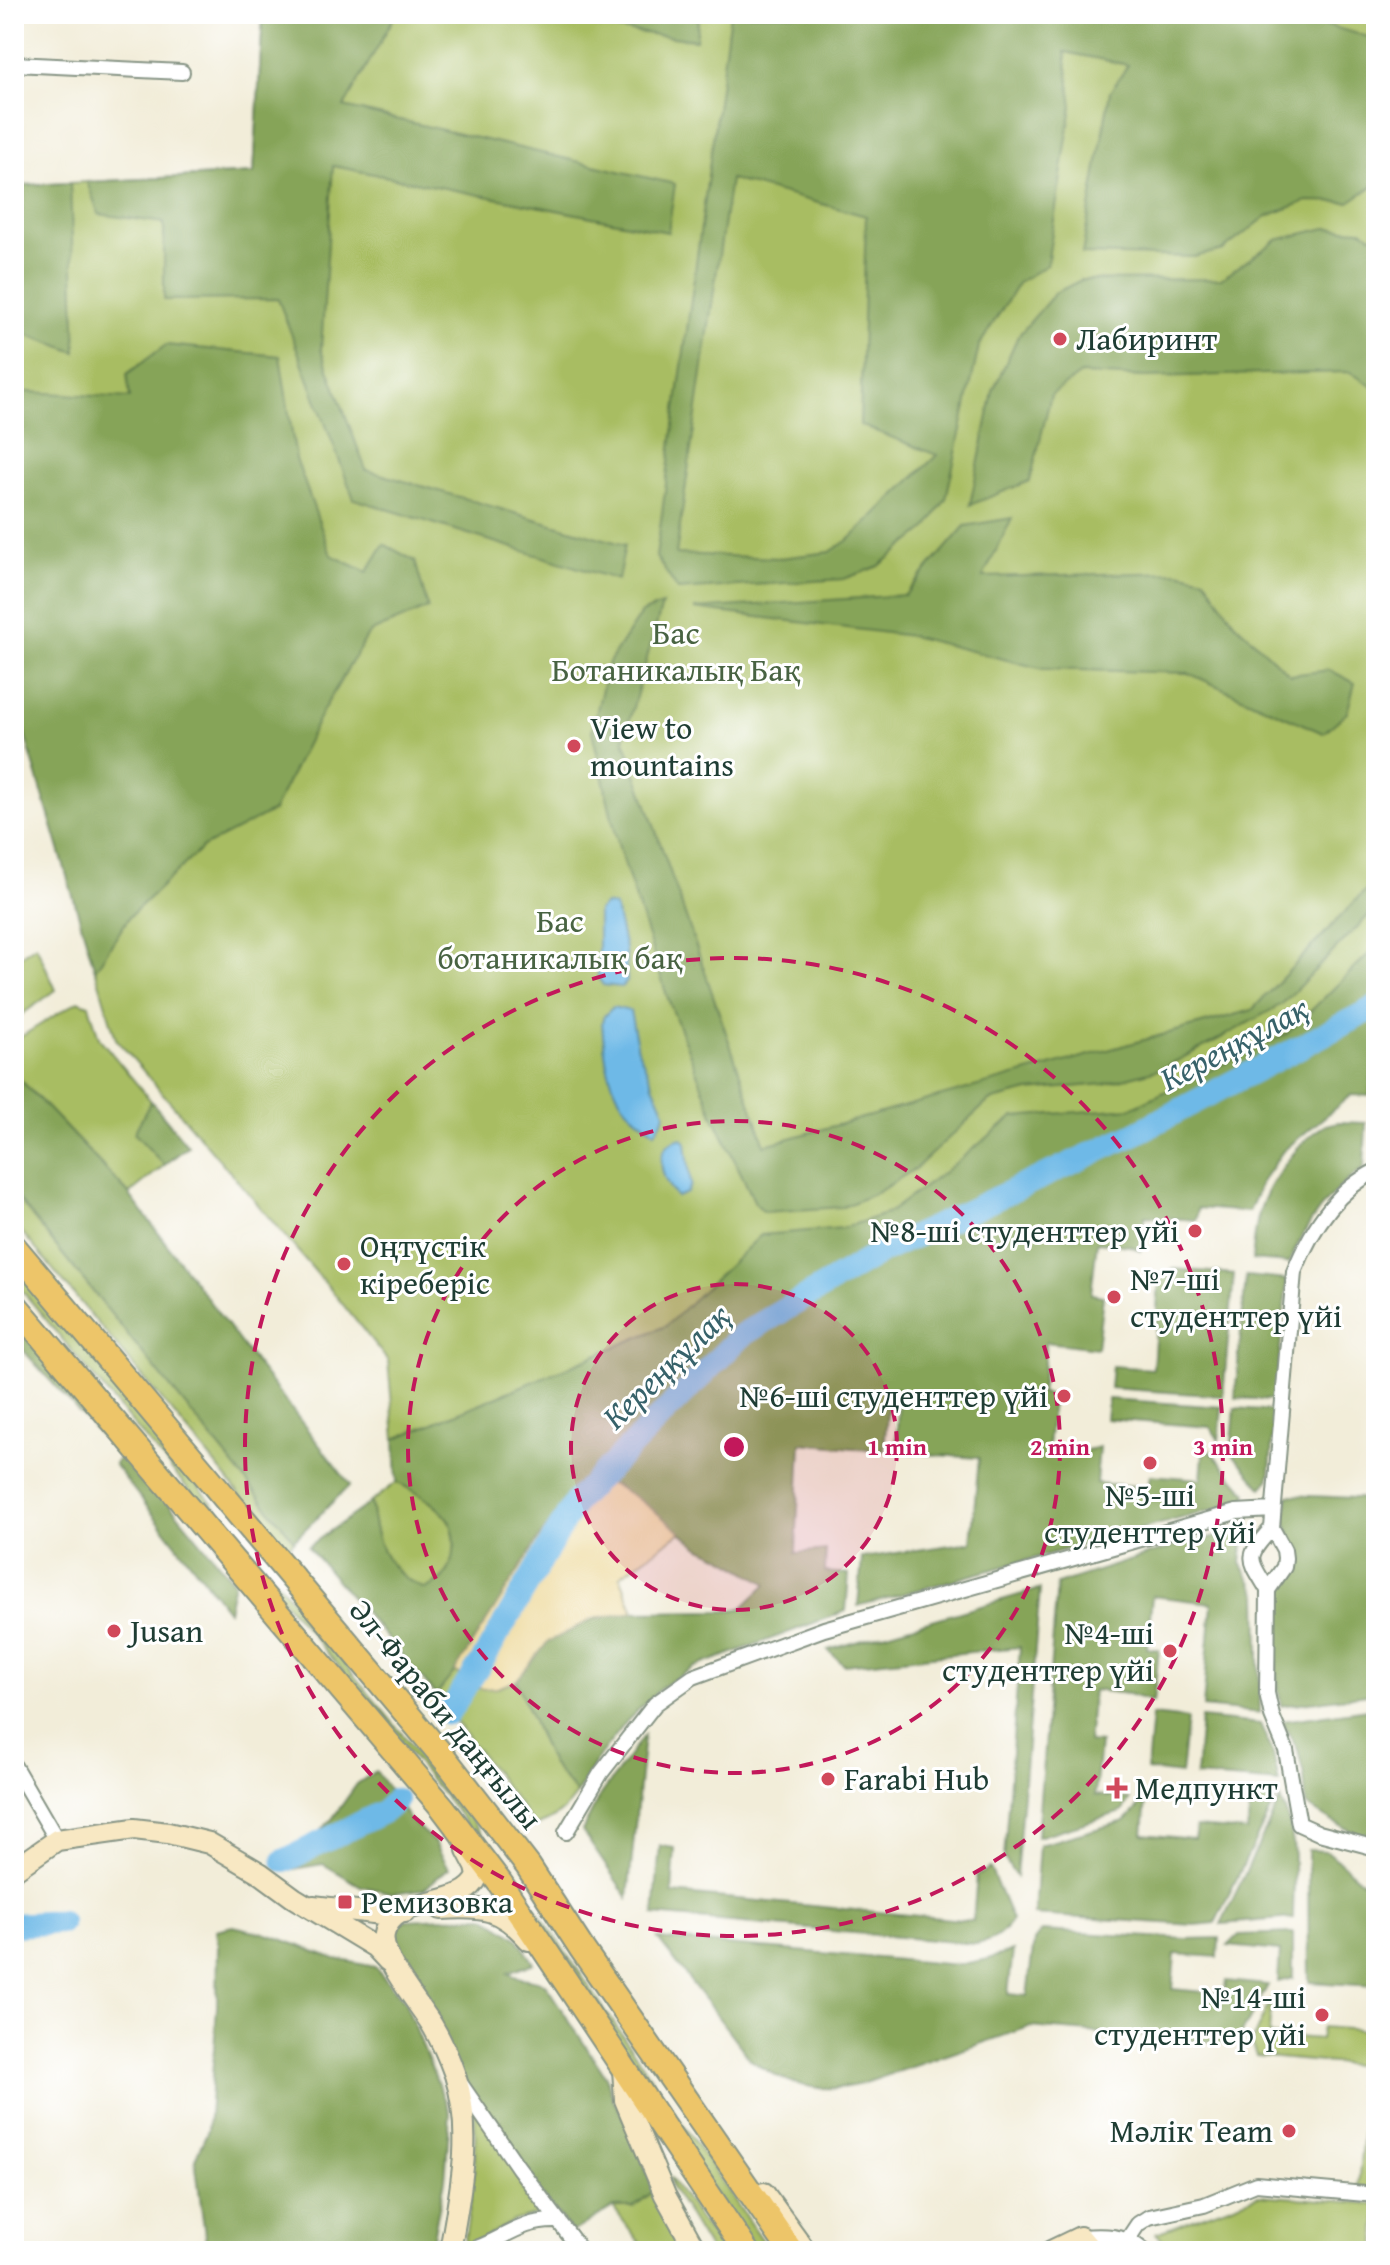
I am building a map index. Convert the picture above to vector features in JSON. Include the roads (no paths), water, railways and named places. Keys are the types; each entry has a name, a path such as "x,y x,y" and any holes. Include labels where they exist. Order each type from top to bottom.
{"main road":[{"name":"Әл-Фараби даңғылы","path":"14,1247 472,1792 528,1866 791,2251"},
{"name":"Әл-Фараби даңғылы","path":"14,1304 443,1808 500,1883 746,2251"}],"street":[{"path":"14,64 182,72"},
{"path":"1268,1590 1284,1567 1285,1558 1272,1528 1294,1272 1303,1249 1329,1210 1356,1183 1376,1171"},
{"path":"566,1832 601,1773 655,1704 693,1677 824,1629 1236,1512 1273,1510"},
{"path":"1272,1528 1254,1548 1252,1556 1253,1566 1268,1590 1267,1693 1272,1716 1286,1750 1299,1824 1319,1833 1376,1848"},
{"path":"14,1766 57,1840"},
{"path":"389,1913 461,1894 469,1890 478,1876 443,1808"},
{"path":"14,1870 57,1840 134,1829 209,1843 375,1947 394,1967"},
{"path":"305,1905 389,1913 468,1907 489,1910 502,1915 521,1930 562,1977"},
{"path":"389,1913 389,1923 383,1934 385,1947 394,1967 431,2024 455,2077 465,2128 460,2200 450,2251"},
{"path":"623,2069 625,2100 665,2195 696,2251"},
{"path":"455,2077 581,2251"},
{"path":"689,2104 774,2205 806,2251"},
{"path":"1129,2245 1138,2224 1149,2217 1204,2205 1256,2184 1376,2195"},
{"path":"468,2251 530,2223 559,2221"},
{"path":"1051,2251 1086,2244 1099,2235 1144,2251"},
{"path":"1099,2251 1129,2245"}],"water":[{"path":"605,904 614,906 616,910 625,949 627,982 621,987 603,985 598,977 598,911"},
{"path":"613,1007 630,1011 638,1050 665,1112 655,1132 630,1112 612,1081 602,1022"},
{"path":"682,1138 686,1143 691,1185 687,1193 677,1197 663,1173 662,1156 665,1148"}],"waterway":[{"name":"Кереңқұлақ","path":"448,1713 483,1660 576,1501 742,1335 881,1252 1136,1133 1376,1007"},
{"name":"Кереңқұлақ","path":"284,1861 385,1811 396,1800"},
{"name":"Кереңқұлақ","path":"14,1925 61,1922"}],"place":[{"name":"Лабиринт","path":"1060,339"},
{"name":"View to mountains","path":"574,746"},
{"name":"№8-ші студенттер үйі","path":"1195,1231"},
{"name":"Оңтүстік кіреберіс","path":"344,1264"},
{"name":"№7-ші студенттер үйі","path":"1114,1297"},
{"name":"№6-ші студенттер үйі","path":"1064,1396"},
{"name":"№5-ші студенттер үйі","path":"1150,1463"},
{"name":"Jusan","path":"114,1631"},
{"name":"№4-ші студенттер үйі","path":"1170,1651"},
{"name":"Farabi Hub","path":"828,1779"},
{"name":"Медпункт","path":"1117,1788"},
{"name":"Ремизовка","path":"345,1902"},
{"name":"№14-ші студенттер үйі","path":"1322,2015"},
{"name":"Мәлік Team","path":"1289,2131"}],"park label":[{"name":"Бас Ботаникалық Бақ","path":"676,652"},
{"name":"Бас ботаникалық бақ","path":"560,940"}]}
